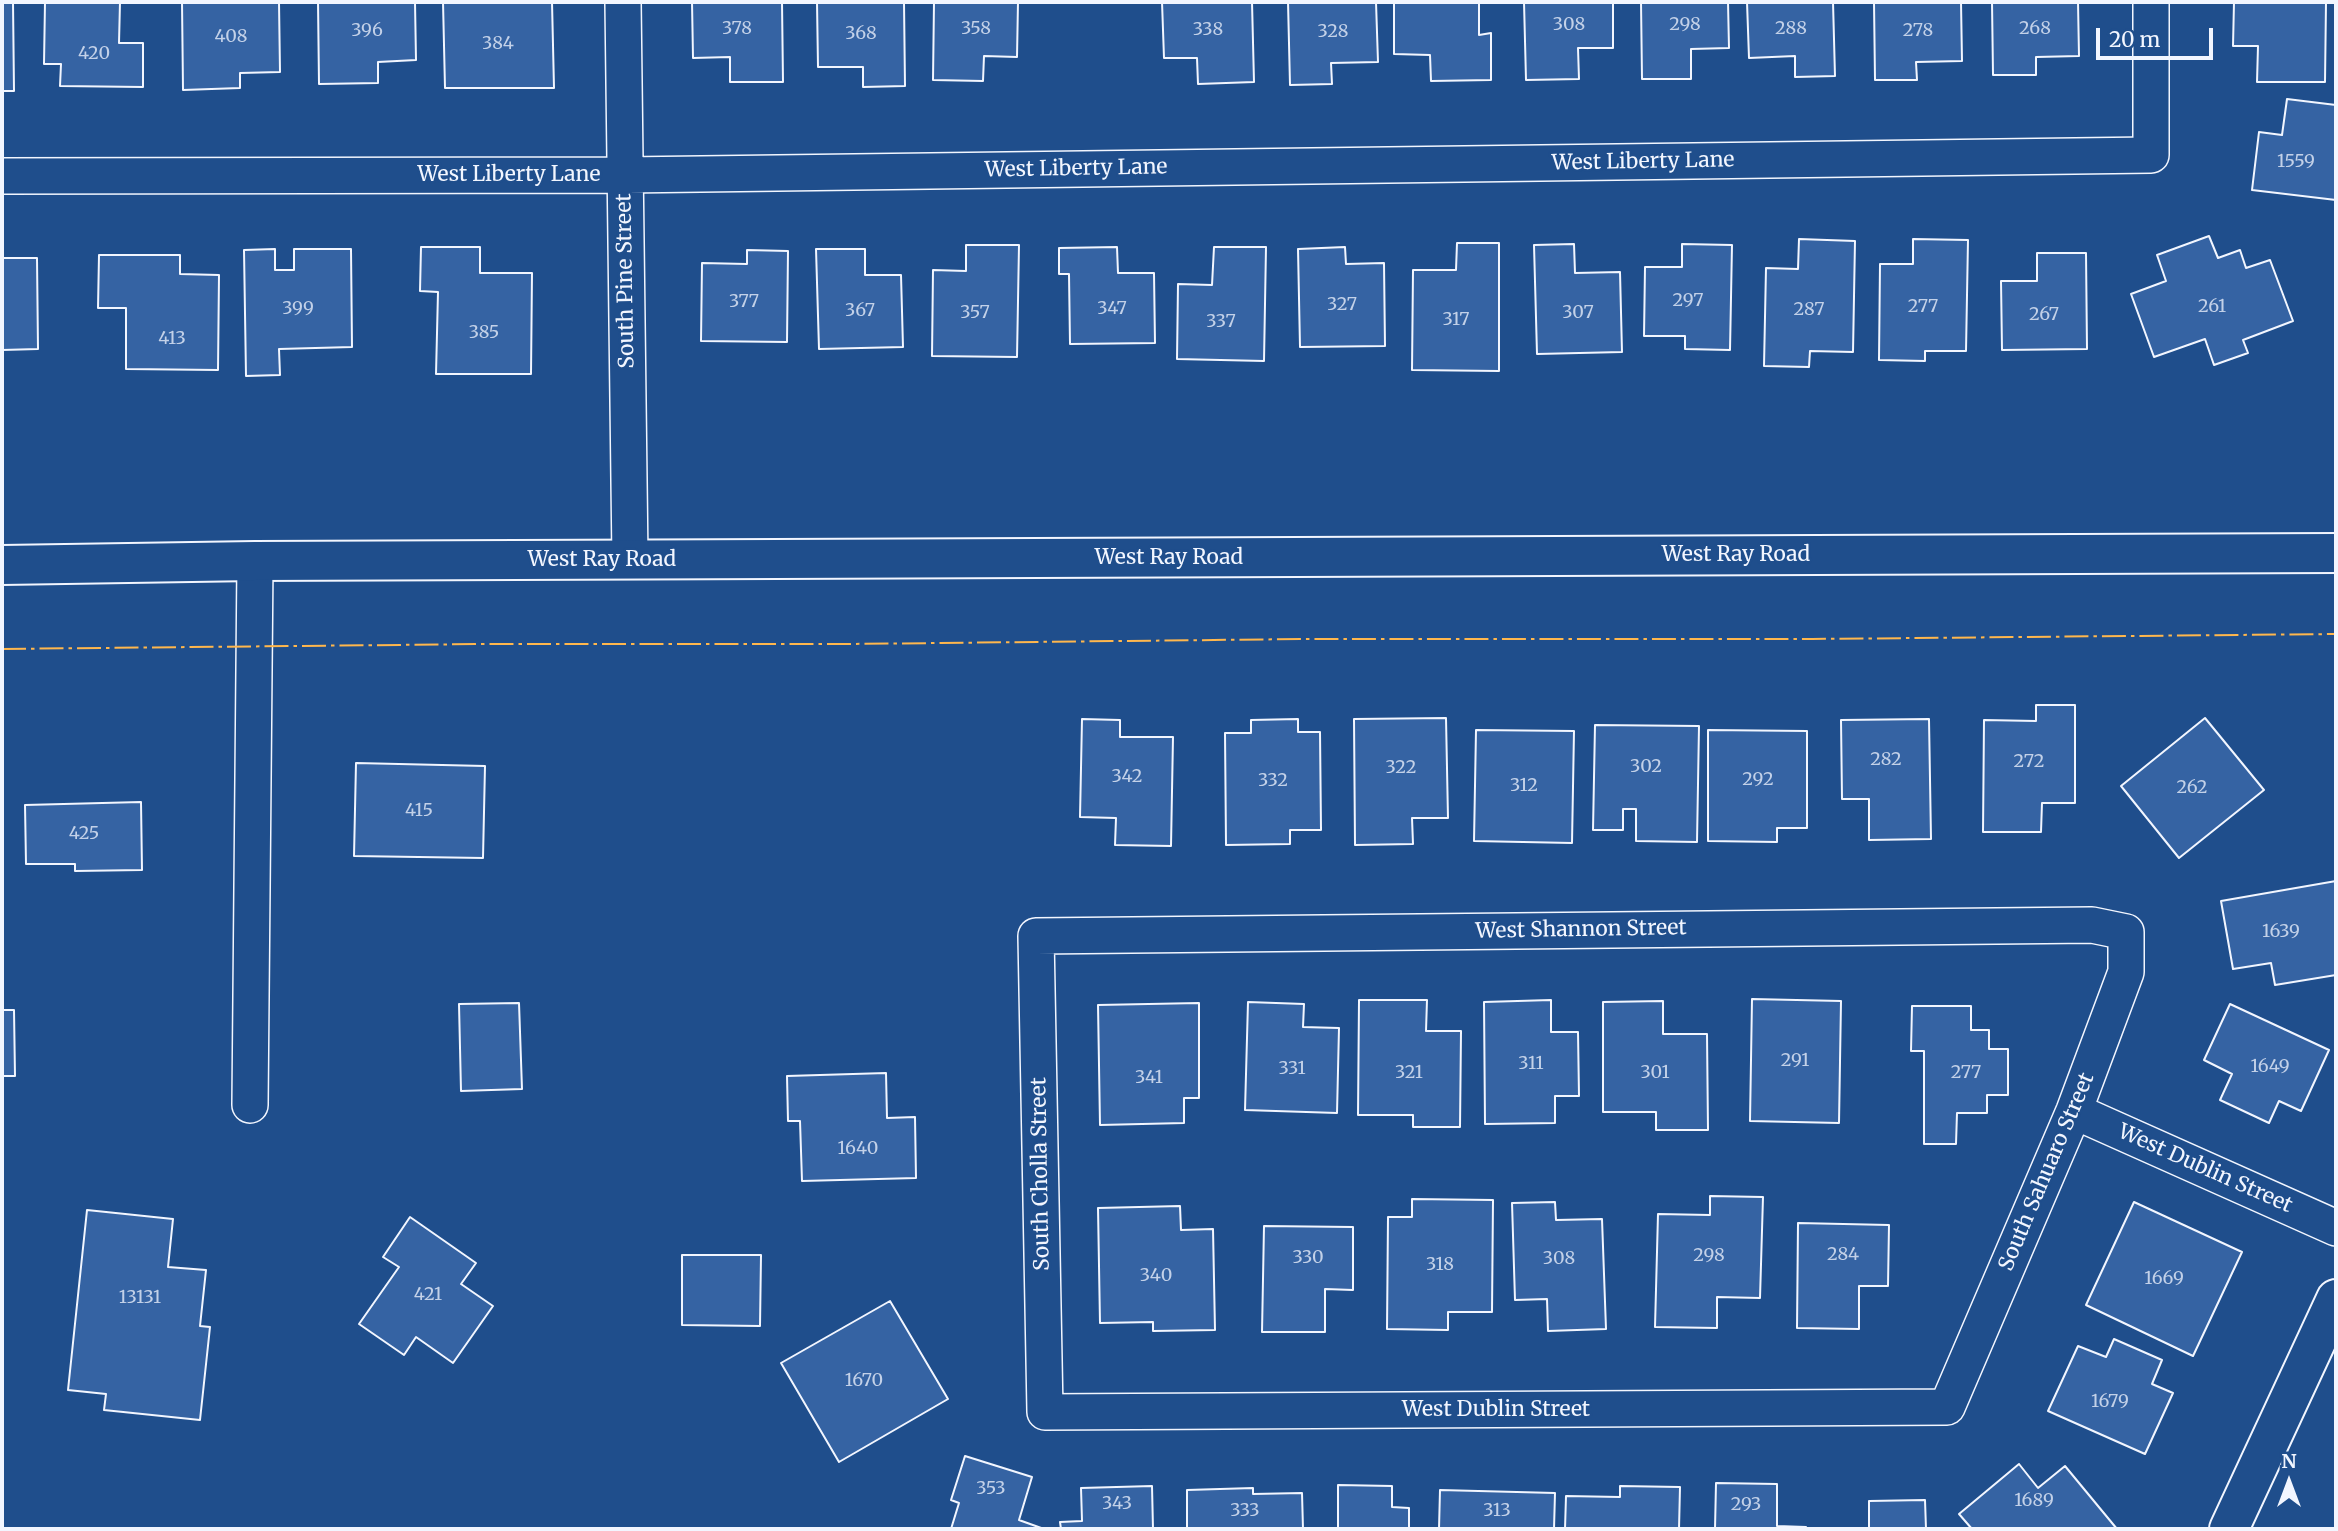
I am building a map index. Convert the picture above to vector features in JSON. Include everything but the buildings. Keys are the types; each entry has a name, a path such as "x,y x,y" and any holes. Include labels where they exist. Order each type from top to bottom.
{"main road":[{"name":"West Ray Road","path":"2,565 255,561 2336,553"},
{"path":"2230,1529 2336,1299"}],"street":[{"name":"South Pine Street","path":"623,2 630,560"},
{"name":"West Liberty Lane","path":"2,176 625,175 2151,155 2151,2"},
{"path":"250,1105 255,561"},
{"name":"West Shannon Street","path":"1036,936 2092,925 2126,932"},
{"name":"South Sahuaro Street","path":"1947,1406 2074,1111 2126,972 2126,932"},
{"name":"South Cholla Street","path":"1036,936 1045,1412"},
{"name":"West Dublin Street","path":"2074,1111 2336,1227"},
{"name":"West Dublin Street","path":"1045,1412 1947,1406"}],"power":[{"path":"2,649 2336,634"}]}
